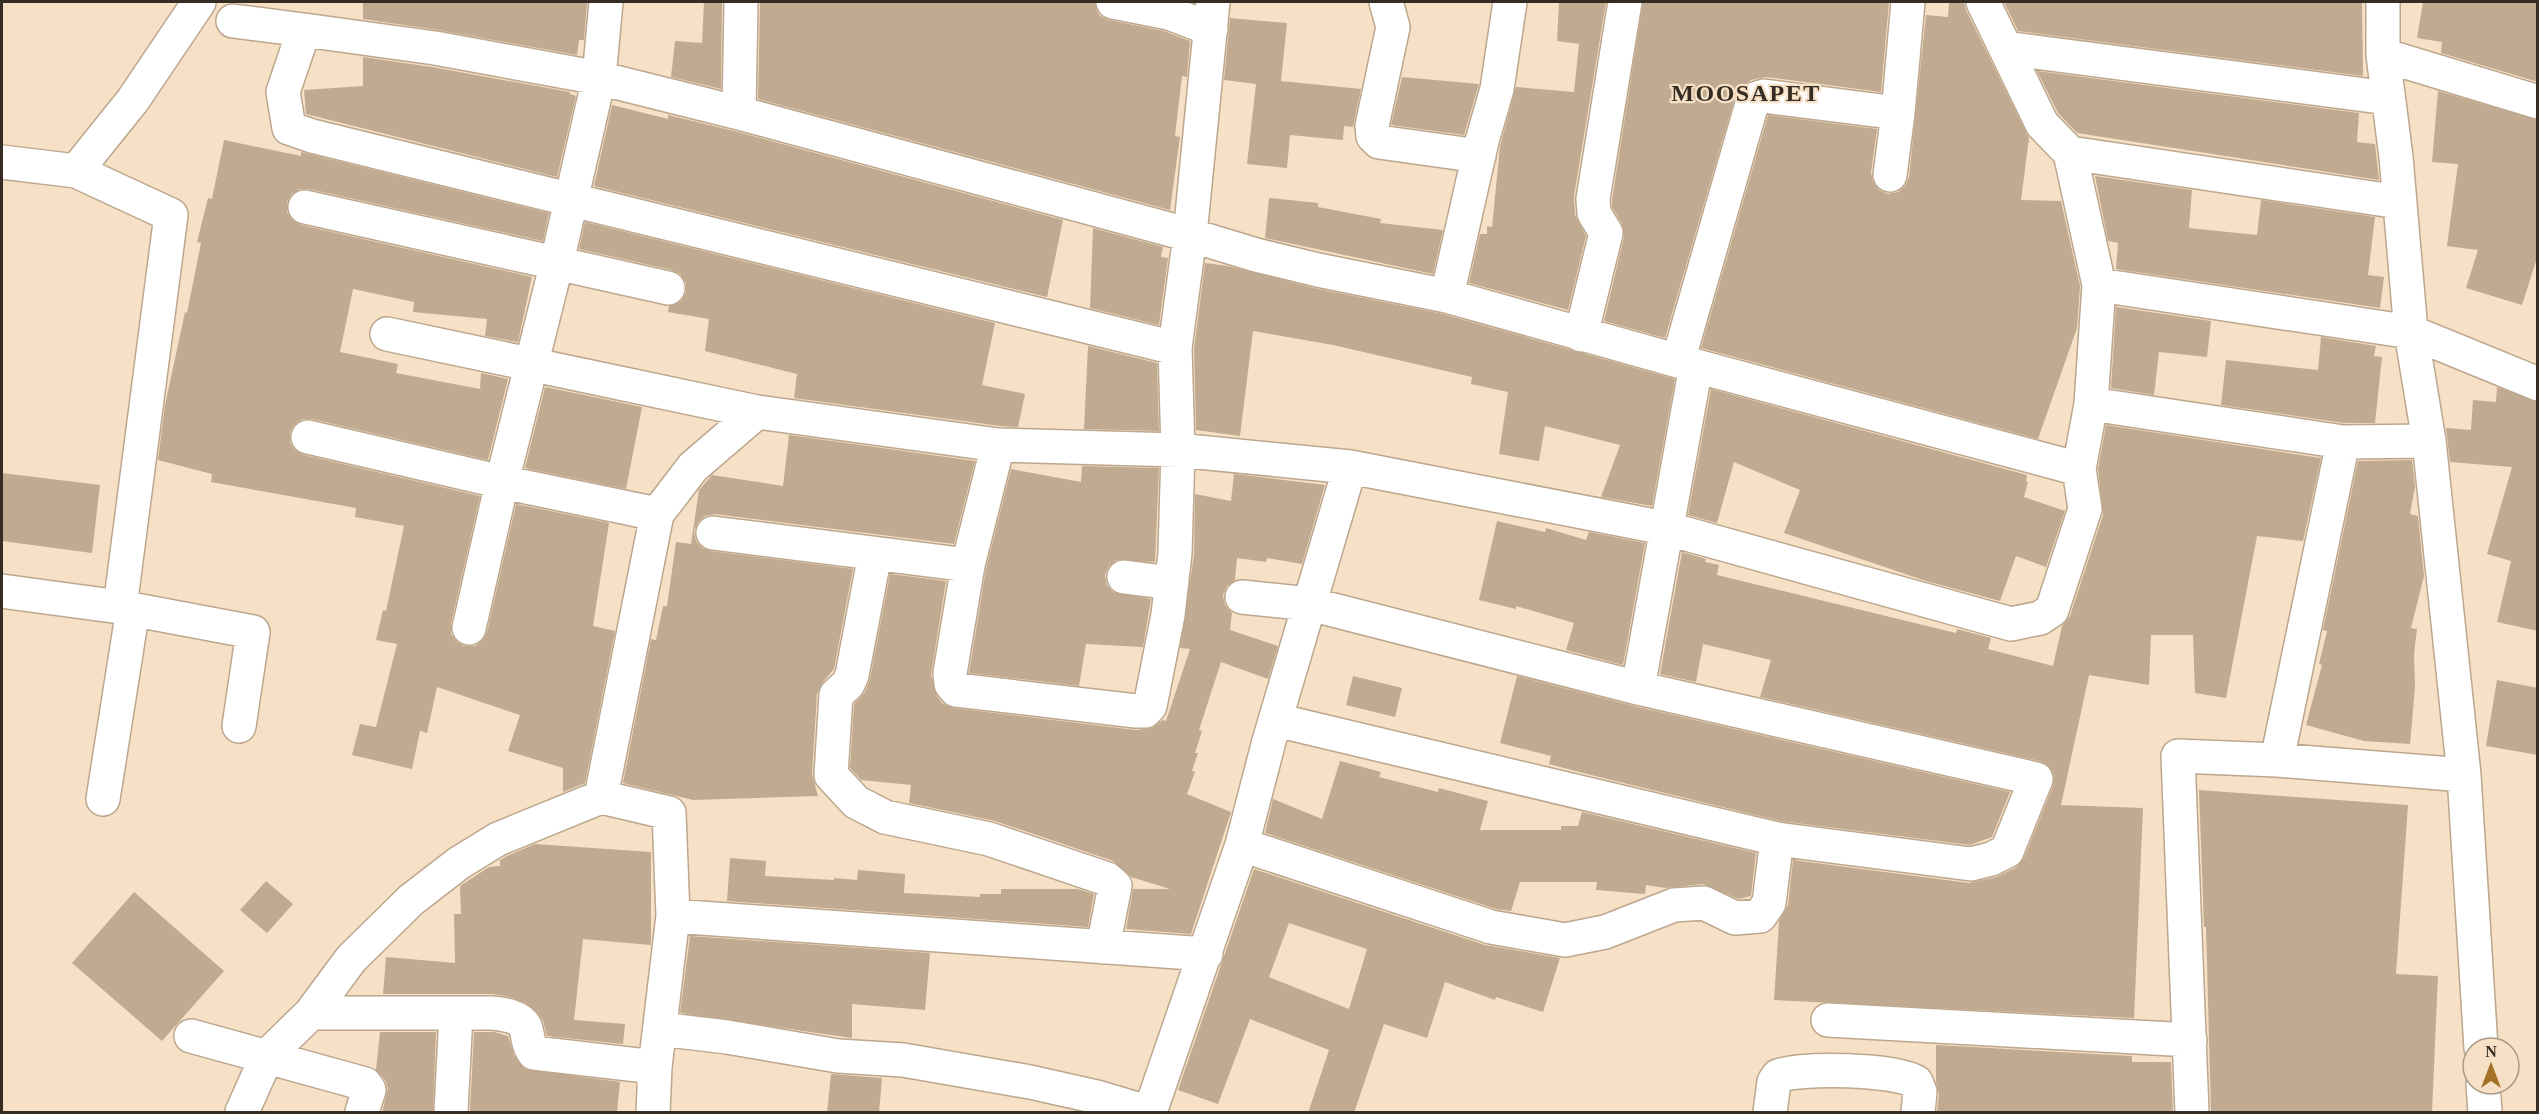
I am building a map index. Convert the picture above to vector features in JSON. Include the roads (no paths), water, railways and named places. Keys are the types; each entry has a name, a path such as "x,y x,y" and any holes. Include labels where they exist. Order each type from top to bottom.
{"street":[{"path":"469,628 502,482 572,201 599,78 606,2"},
{"path":"739,113 741,2"},
{"path":"998,445 968,565 951,660 951,684 956,690 1145,711 1150,706 1164,637 1176,553 1178,450 1175,348 1190,235 1212,15 1169,13 1113,2"},
{"path":"1386,2 1393,27 1372,126 1373,136 1380,142 1479,156"},
{"path":"1447,296 1497,89 1510,2"},
{"path":"1581,335 1606,233 1594,213 1593,198 1625,2"},
{"path":"1890,175 1908,2"},
{"path":"387,334 757,412 998,445 1178,450 1350,467 1665,528 2011,624 2040,618 2052,610 2085,509 2079,469 2091,404 2099,285 2070,153 2042,124 1983,2"},
{"path":"2383,2 2383,55 2411,332 2428,441 2464,775 2480,1036"},
{"path":"76,171 133,100 211,14 304,30 435,48 599,78 739,113 1308,267 1447,296 1581,335 2079,469"},
{"path":"304,30 283,92 290,128 312,136 572,201 1175,348"},
{"path":"2005,48 2388,98"},
{"path":"2383,55 2538,102"},
{"path":"1638,688 1665,528 1687,364 1747,122 1757,98 1764,96 1898,113"},
{"path":"2070,153 2399,202"},
{"path":"2,162 76,171 171,215 103,799"},
{"path":"305,207 668,288"},
{"path":"2099,285 2411,332 2537,380"},
{"path":"2091,404 2343,442 2428,441"},
{"path":"601,797 657,514 693,467 757,412"},
{"path":"308,437 502,482 657,514"},
{"path":"2277,760 2343,442"},
{"path":"660,1029 727,1037 838,1056 914,1062 1030,1082 1097,1097 1148,1113 1206,954 1242,844 1350,467"},
{"path":"713,532 968,565"},
{"path":"875,554 852,675 848,684 836,695 831,775 856,802 885,817 990,839 1107,879 1115,886 1103,947"},
{"path":"1124,577 1172,583"},
{"path":"2,591 126,608 253,632 239,726"},
{"path":"1242,597 1310,604 1638,688 2036,779 2007,851 1991,859 1971,864 1777,839 1276,720"},
{"path":"2192,1113 2178,756 2277,760 2464,775"},
{"path":"242,1113 267,1056 310,1013 351,959 411,900 459,863 498,839 601,797 669,813 673,916 655,1067 653,1113"},
{"path":"1242,844 1491,927 1565,940 1605,932 1674,905 1704,903 1735,918 1760,916 1769,903 1777,839"},
{"path":"673,916 1206,954"},
{"path":"310,1013 456,1014 492,1012 514,1018 526,1028 528,1046 534,1053 655,1067"},
{"path":"451,1113 456,1014"},
{"path":"1852,1071 1843,1021 2190,1040"},
{"path":"191,1036 365,1084 369,1090 362,1113"},
{"path":"1770,1113 1774,1082 1778,1076 1789,1072 1852,1071 1906,1076 1916,1082 1920,1092 1918,1113"},
{"path":"2484,1096 2485,1113"}],"district":[{"name":"MOOSAPET","path":"1746,93"}]}
